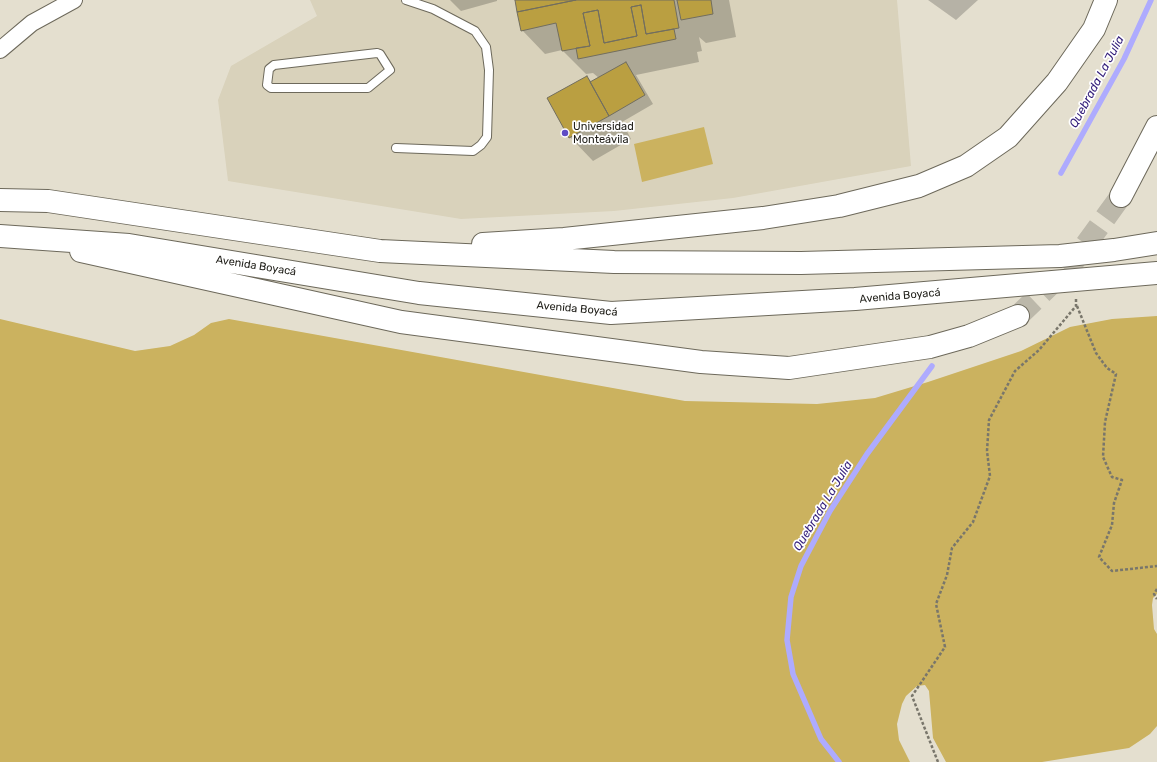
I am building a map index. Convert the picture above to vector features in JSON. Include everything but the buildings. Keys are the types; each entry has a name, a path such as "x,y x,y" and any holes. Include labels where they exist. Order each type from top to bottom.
{"highway":[{"path":"380,251 564,238 763,218 839,206 919,186 966,166 1008,138 1057,82 1094,28 1106,0"},
{"path":"1121,196 1157,127"},
{"path":"0,200 48,201 380,251 614,262 801,263 1060,256 1114,250 1157,243"},
{"name":"Avenida Boyacá","path":"0,236 129,245 420,293 611,313 855,300 1157,273"},
{"path":"26,237 107,258 401,322 701,362 789,368 930,347 969,336 1018,316"}],"street":[{"path":"0,50 32,23 74,0"}],"lane":[{"path":"396,148 473,151 481,145 487,136 489,70 486,47 475,31 433,9 406,0"},
{"path":"376,53 380,54 390,70 368,88 361,89 271,88 267,84 269,69 274,65 376,53"}],"path":[{"path":"1075,280 1076,306 1096,353 1107,368 1116,374 1105,422 1102,458 1112,476 1122,480 1114,503 1112,525 1099,556 1112,572 1157,566"},
{"path":"938,762 912,696 945,647 936,604 947,575 952,548 973,522 990,476 987,451 989,420 1015,371 1039,350 1076,306"},
{"path":"1157,589 1154,594 1157,599"}],"shaded area":[{"name":"Universidad Monteávila","path":"310,0 897,0 911,166 733,198 614,211 461,219 228,181 218,100 231,66 317,16"},
{"path":"704,127 713,164 642,182 634,144"},
{"path":"1157,316 1157,594 1153,598 1152,605 1154,629 1157,634 1157,726 1150,734 1129,748 1042,762 946,762 933,738 929,691 925,685 917,686 906,696 902,704 897,724 899,740 910,762 0,762 0,319 135,351 170,346 194,335 211,323 229,319 685,401 817,404 875,398 928,382 1021,351 1070,327 1112,319"}],"waterway":[{"name":"Quebrada La Julia","path":"1061,173 1124,59 1151,0"},
{"name":"Quebrada La Julia","path":"839,762 821,739 793,674 787,640 791,597 801,566 830,511 867,454 932,366"}],"tunnel":[{"path":"1018,316 1071,265 1121,196"}],"place":[{"name":"Universidad Monteávila","path":"565,133"}]}
